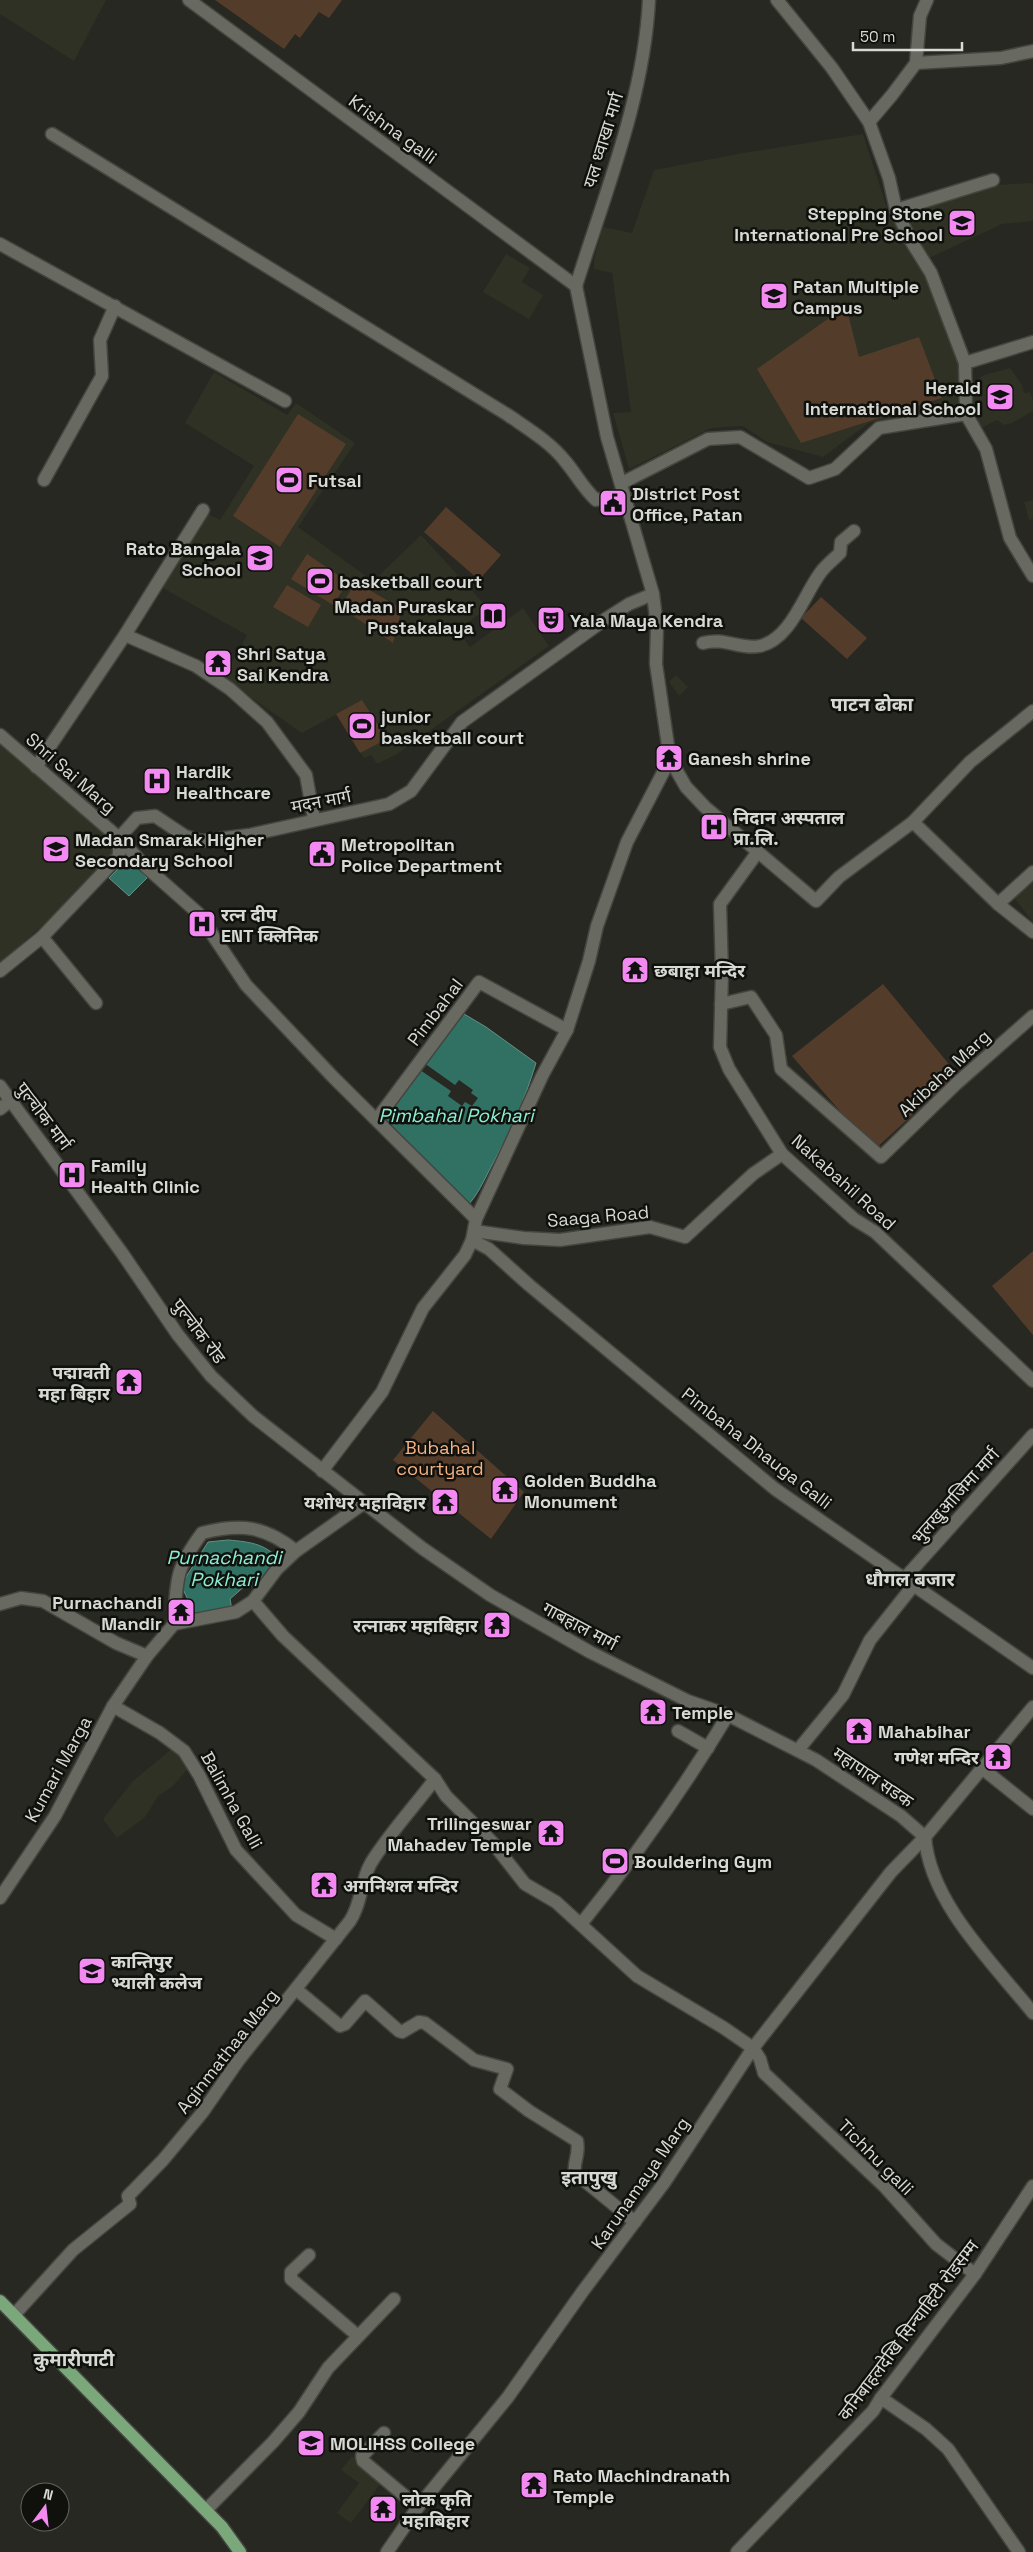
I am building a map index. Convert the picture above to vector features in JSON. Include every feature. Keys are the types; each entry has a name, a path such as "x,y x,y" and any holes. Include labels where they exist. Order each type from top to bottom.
{"main road":[{"path":"0,2301 206,2510 222,2527 240,2552"}],"street":[{"name":"Krishna galli","path":"189,0 576,286"},
{"name":"यल ध्वाखा मार्ग","path":"576,286 639,79 647,35 649,0"},
{"path":"777,0 832,68 869,122 889,178 896,210 911,241 931,273 965,362 966,414 986,449 1010,538 1033,576"},
{"path":"869,122 916,63 920,16 927,0"},
{"path":"916,63 1001,58 1033,51"},
{"path":"52,134 508,416 549,444 566,462 582,487 596,500 623,488 708,439 740,437 809,478 835,469 879,428 966,414"},
{"path":"896,210 993,180"},
{"path":"0,244 285,401"},
{"path":"576,286 607,437 653,594 657,626 656,664 670,759 686,787 757,853 816,901 839,877 913,822 970,762 1033,711"},
{"path":"44,480 102,376 100,340 115,306"},
{"path":"965,362 1033,342"},
{"path":"36,767 125,635 202,510"},
{"path":"703,643 718,641 736,643 747,648 761,646 772,641 801,608 820,573 840,553 841,542 854,531"},
{"name":"मदन मार्ग","path":"119,838 130,824 143,816 155,816 185,836 201,840 249,835 314,819 389,804 411,791 462,722 607,618 629,604 653,594"},
{"path":"125,635 196,666 230,689 267,722 306,775 314,819"},
{"name":"Shri Sai Marg","path":"0,735 119,838 146,867 198,913 246,985 333,1077 377,1119"},
{"path":"322,1471 382,1392 423,1308 466,1255 474,1230 542,1076 567,1030 589,961 597,926 627,842 670,759"},
{"path":"913,822 998,904 1033,932"},
{"path":"0,970 42,937 119,856 119,838"},
{"name":"Nakabahil Road","path":"757,853 720,904 720,1047 729,1069 782,1154 854,1219 874,1232 1033,1381"},
{"path":"998,904 1033,872"},
{"path":"42,937 96,1003"},
{"name":"Pimbahal","path":"377,1119 479,982 567,1030"},
{"name":"Akibaha Marg","path":"721,1004 752,997 776,1035 781,1069 881,1158 957,1083 1033,1016"},
{"name":"पुल्चोक मार्ग","path":"0,1086 60,1167"},
{"path":"0,1110 10,1100"},
{"name":"Pimbaha Dhauga Galli","path":"377,1119 489,1249 529,1285 775,1489 1033,1668"},
{"name":"Saaga Road","path":"474,1230 524,1238 560,1240 650,1227 685,1237 753,1174 782,1154"},
{"name":"पुल्चोक रोड","path":"60,1167 178,1335 211,1376 253,1416 342,1487"},
{"name":"भुलखुआजिमा मार्ग","path":"798,1750 843,1695 870,1640 908,1583 1033,1435"},
{"name":"गाबहाल मार्ग","path":"342,1487 422,1548 519,1613 590,1652 688,1701 728,1714 798,1750"},
{"path":"296,1551 278,1537 264,1531 223,1528 202,1533 181,1565 175,1592 174,1624 236,1612 253,1601 277,1569 296,1551 364,1503"},
{"path":"0,1604 21,1598 43,1601 116,1643 147,1656"},
{"path":"253,1601 283,1636 435,1780 450,1801 492,1842 525,1884 556,1902 581,1924 602,1947 637,1976 724,2028 756,2053"},
{"name":"Kumari Marga","path":"0,1898 55,1816 113,1706 147,1656 174,1624"},
{"name":"Balimha Galli","path":"113,1706 160,1733 184,1751 199,1775 236,1850 296,1914 336,1940"},
{"name":"Karunamaya Marg","path":"387,2552 418,2507 508,2396 583,2291 664,2183 856,1915 891,1872 925,1837 1033,1707"},
{"path":"581,1924 625,1870 694,1773 728,1714"},
{"path":"678,1731 708,1748"},
{"name":"महापाल सडक","path":"798,1750 901,1816 925,1837"},
{"path":"983,1768 1033,1809"},
{"name":"Aginmathaa Marg","path":"14,2315 73,2250 130,2204 128,2196 163,2160 202,2113 238,2060 298,1990 336,1940 358,1908 361,1890 370,1864 435,1780"},
{"path":"925,1837 932,1873 947,1901 964,1928 1033,2013"},
{"path":"298,1990 340,2026 345,2024 365,2001 398,2031 402,2032 418,2022 425,2023 474,2060 508,2069 500,2088 529,2111 577,2140 580,2152 574,2167 575,2173 635,2222"},
{"name":"Tichhu galli","path":"756,2053 764,2073 885,2188 936,2244 975,2274"},
{"name":"कनिबाहलदेखि सिन्चाहिटी रोडसम्म","path":"737,2552 867,2418 975,2274 1033,2186"},
{"path":"309,2255 291,2272 291,2279 358,2336"},
{"path":"206,2510 274,2442 299,2412 328,2368 394,2299"},
{"path":"881,2398 926,2429 948,2449 1019,2552"},
{"path":"384,2433 362,2456 363,2461 418,2507"}],"shaded area":[{"path":"0,0 106,0 74,61 0,14"},
{"name":"Patan Multiple Campus","path":"863,134 889,214 923,272 956,350 964,390 957,408 869,423 823,457 767,442 743,426 711,428 629,469 613,413 631,412 612,273 594,269 594,259 603,227 632,233 654,170 743,153"},
{"name":"Stepping Stone International Pre School","path":"1033,183 1033,221 1002,224 925,260 902,212 994,185"},
{"path":"506,254 530,268 522,282 543,295 529,319 483,292"},
{"name":"Herald International School","path":"1010,368 1022,385 1024,393 1030,392 1033,400 1033,411 1012,423 1004,425 997,420 978,430 967,386 984,375"},
{"name":"Rato Bangala School","path":"214,372 287,415 296,403 355,443 298,527 373,581 421,535 488,608 457,630 470,647 523,608 549,646 397,754 377,764 371,755 364,758 337,714 302,733 223,678 247,635 161,587 206,513 220,520 254,466 185,423"},
{"path":"1033,500 1033,519 1029,520 1024,502"},
{"path":"676,675 688,687 679,696 669,682"},
{"name":"Madan Smarak Higher Secondary School","path":"0,740 110,837 114,862 0,963"},
{"path":"1033,876 1033,922 1011,894"},
{"path":"175,1746 189,1767 173,1786 158,1796 145,1817 117,1838 103,1819 133,1781"},
{"path":"352,2456 384,2479 351,2523 337,2513 359,2483 341,2470"}],"green space":[{"path":"215,0 342,0 329,18 319,12 300,38 295,34 284,49"},
{"path":"846,306 859,357 919,337 942,398 801,443 757,369"},
{"name":"Futsal","path":"298,414 346,444 280,547 233,516"},
{"path":"446,507 501,555 479,580 424,532"},
{"name":"basketball court","path":"307,554 348,582 333,605 291,579"},
{"path":"356,582 402,609 393,643 340,607"},
{"name":"basketball court","path":"287,585 321,605 308,627 273,607"},
{"path":"821,597 867,638 847,659 801,618"},
{"name":"junior basketball court","path":"362,700 387,739 360,753 336,714"},
{"path":"883,984 957,1074 874,1150 792,1056"},
{"path":"1033,1251 1033,1335 992,1286"},
{"name":"Bubahal courtyard","path":"433,1411 524,1492 491,1539 393,1460"}],"water":[{"path":"128,859 147,878 129,896 109,878"},
{"name":"Pimbahal Pokhari","path":"459,1011 486,1027 536,1063 522,1103 510,1129 480,1187 467,1206 383,1121"},
{"name":"Purnachandi Pokhari","path":"228,1540 258,1545 270,1551 282,1562 260,1589 246,1585 230,1599 232,1610 197,1619 181,1585 208,1542"}],"pier":[{"path":"424,1063 455,1085 459,1080 473,1090 471,1093 478,1098 472,1106 465,1102 462,1106 448,1096 451,1091 420,1070"}],"place":[{"name":"Stepping Stone International Pre School","path":"962,223"},
{"name":"Patan Multiple Campus","path":"774,296"},
{"name":"Herald International School","path":"1000,397"},
{"name":"Futsal","path":"289,480"},
{"name":"District Post Office, Patan","path":"613,503"},
{"name":"Rato Bangala School","path":"260,558"},
{"name":"basketball court","path":"320,581"},
{"name":"Madan Puraskar Pustakalaya","path":"493,616"},
{"name":"Yala Maya Kendra","path":"551,620"},
{"name":"Shri Satya Sai Kendra","path":"218,663"},
{"name":"junior basketball court","path":"362,726"},
{"name":"Ganesh shrine","path":"669,758"},
{"name":"Hardik Healthcare","path":"157,781"},
{"name":"निदान अस्पताल प्रा.लि.","path":"714,827"},
{"name":"Madan Smarak Higher Secondary School","path":"56,849"},
{"name":"Metropolitan Police Department","path":"322,854"},
{"name":"रत्न दीप ENT क्लिनिक","path":"202,924"},
{"name":"छबाहा मन्दिर","path":"635,970"},
{"name":"Family Health Clinic","path":"72,1175"},
{"name":"पद्मावती महा बिहार","path":"129,1382"},
{"name":"Golden Buddha Monument","path":"505,1490"},
{"name":"यशोधर महाविहार","path":"445,1502"},
{"name":"Purnachandi Mandir","path":"181,1612"},
{"name":"रत्नाकर महाबिहार","path":"497,1625"},
{"name":"Temple","path":"653,1712"},
{"name":"Mahabihar","path":"859,1731"},
{"name":"गणेश मन्दिर","path":"998,1757"},
{"name":"Trilingeswar Mahadev Temple","path":"551,1833"},
{"name":"Bouldering Gym","path":"615,1861"},
{"name":"अगनिशल मन्दिर","path":"324,1885"},
{"name":"कान्तिपुर भ्याली कलेज","path":"92,1971"},
{"name":"MOLIHSS College","path":"311,2443"},
{"name":"Rato Machindranath Temple","path":"534,2485"},
{"name":"लोक कृति महाबिहार","path":"383,2509"}],"district":[{"name":"पाटन ढोका","path":"872,704"},
{"name":"धौगल बजार","path":"910,1579"},
{"name":"इतापुखु","path":"589,2177"},
{"name":"कुमारीपाटी","path":"74,2359"}]}
